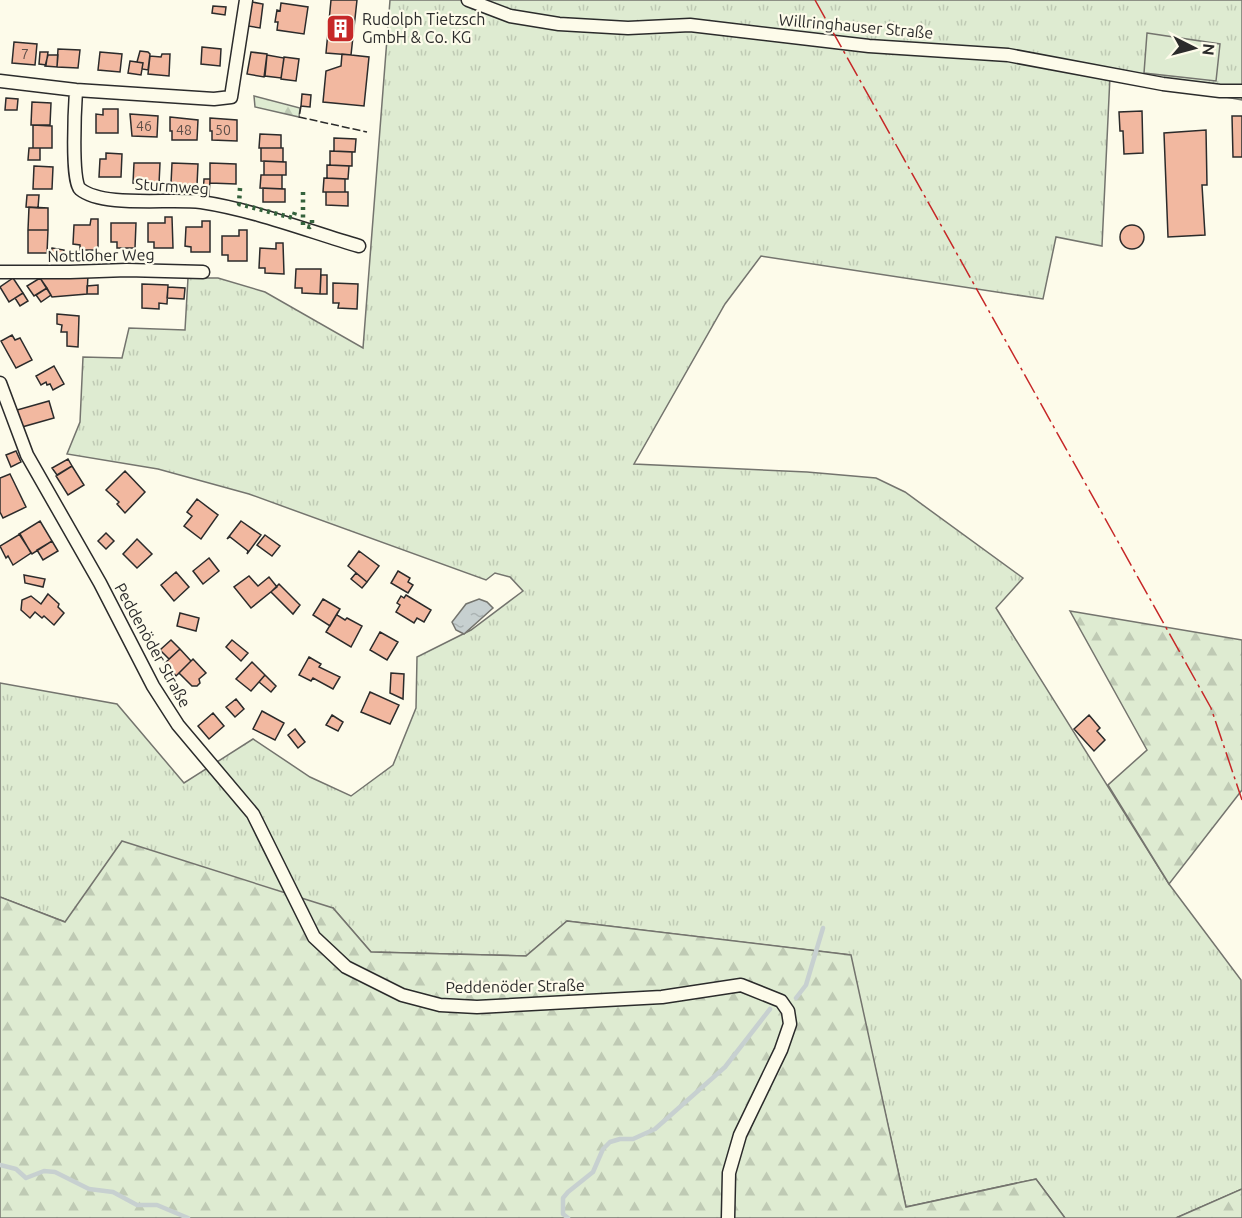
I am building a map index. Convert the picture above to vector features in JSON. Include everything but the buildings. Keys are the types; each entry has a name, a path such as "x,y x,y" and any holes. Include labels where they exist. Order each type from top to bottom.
{"street":[{"path":"0,81 76,90 214,99 231,97 246,0"},
{"name":"Willringhauser Straße","path":"468,0 510,16 559,24 628,28 690,25 869,46 1008,55 1163,84 1220,91 1242,91"},
{"name":"Sturmweg","path":"76,90 75,169 79,189 104,199 200,202 247,213 359,246"},
{"name":"Nottloher Weg","path":"0,272 60,273 127,270 203,272"},
{"name":"Peddenöder Straße","path":"0,383 27,455 100,583 153,686 178,725 253,814 314,937 346,967 402,994 440,1005 477,1007 651,998 741,985 781,1001 788,1011 790,1024 781,1050 740,1135 729,1173 728,1218"}],"green space":[{"path":"390,0 1242,0 1242,100 1110,76 1102,246 1056,237 1043,299 761,256 725,304 634,464 807,472 876,478 905,492 1023,578 996,608 1169,884 1241,980 1242,1189 1176,1218 1065,1218 1036,1179 906,1207 850,955 567,921 526,956 371,952 333,908 65,922 0,897 0,683 117,704 184,783 253,739 310,777 351,796 393,765 416,708 417,657 471,630 523,591 510,577 495,573 486,580 249,494 158,469 67,454 80,422 83,357 122,358 129,328 185,330 188,278 218,278 265,292 363,348"},
{"path":"1147,33 1220,44 1216,81 1144,73"},
{"path":"254,96 300,108 299,117 255,107"},
{"path":"1070,611 1242,640 1242,790 1169,884 1108,785 1147,750"},
{"path":"122,841 333,908 371,952 526,956 567,921 851,955 906,1207 1036,1179 1065,1218 0,1218 0,897 65,922"},
{"path":"1242,1189 1242,1218 1176,1218"}],"water":[{"path":"479,599 487,602 493,608 464,634 456,630 452,622 466,604"}],"waterway":[{"path":"796,998 806,985 823,928"},
{"path":"568,1218 563,1214 563,1198 593,1172 603,1149 610,1142 633,1139 655,1129 725,1067 770,1009"},
{"path":"0,1165 16,1169 26,1178 44,1171 55,1172 89,1189 113,1192 137,1205 157,1205 188,1218"}],"hedge":[{"path":"240,188 239,204 293,218 296,209"},
{"path":"303,192 303,225 310,227 312,216"}],"fence":[{"path":"301,106 299,117 367,132"}],"power":[{"path":"815,0 1211,708 1242,800"}],"place":[{"name":"Rudolph Tietzsch GmbH & Co. KG","path":"341,28"}]}
